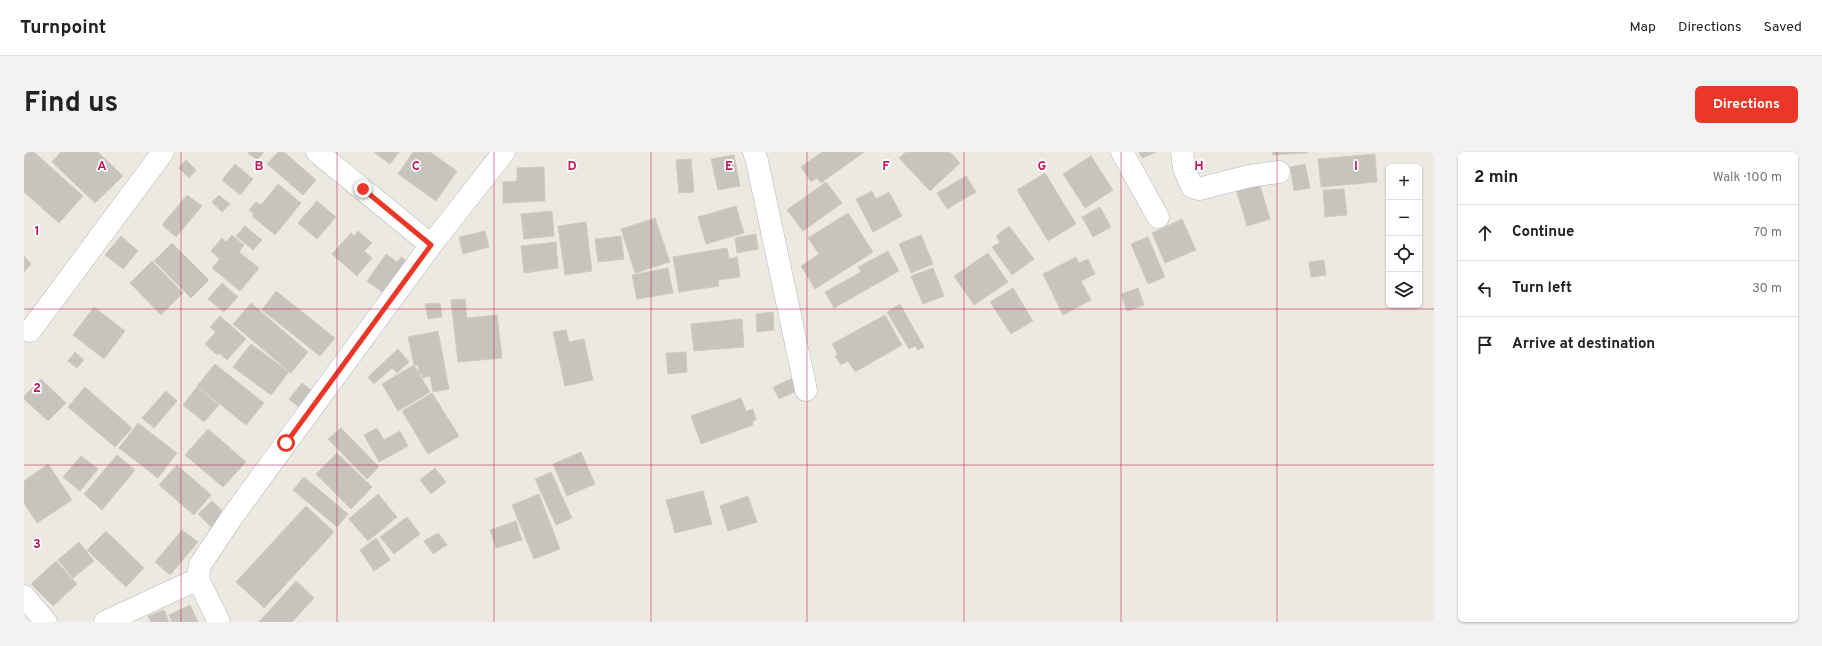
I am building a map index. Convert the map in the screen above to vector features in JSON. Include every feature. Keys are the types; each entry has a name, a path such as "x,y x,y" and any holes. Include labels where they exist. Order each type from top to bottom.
{"street":[{"path":"30,331 163,152"},
{"path":"317,152 431,245"},
{"path":"219,622 198,579 200,565 232,517 431,245 504,152"},
{"path":"754,152 759,169 806,390"},
{"path":"1122,152 1158,217"},
{"path":"1182,152 1187,178 1192,187 1199,189 1250,176 1279,172"},
{"path":"105,622 198,579"},
{"path":"24,596 46,622"}],"building":[{"path":"24,152 34,152 83,196 59,223 24,192"},
{"path":"61,152 98,152 123,176 95,203 52,162"},
{"path":"247,152 264,152 257,160"},
{"path":"278,152 284,152 316,180 303,195 267,164"},
{"path":"374,152 399,152 390,164"},
{"path":"413,152 430,152 457,171 436,201 398,174"},
{"path":"822,152 864,152 821,183 817,178 811,182 801,167"},
{"path":"906,152 950,152 960,163 930,191 899,158"},
{"path":"1139,152 1156,152 1142,158"},
{"path":"1272,152 1307,152 1307,153 1273,155"},
{"path":"1375,154 1377,182 1321,187 1318,159"},
{"path":"734,155 740,186 718,190 711,159"},
{"path":"1091,156 1113,190 1085,208 1063,174"},
{"path":"691,159 694,192 679,193 676,160"},
{"path":"186,160 196,170 189,178 179,168"},
{"path":"235,164 253,179 240,195 222,180"},
{"path":"1305,164 1310,188 1294,191 1290,167"},
{"path":"544,167 545,201 503,203 503,182 517,181 517,168"},
{"path":"1045,173 1076,224 1048,241 1017,190"},
{"path":"966,176 976,192 947,209 937,193"},
{"path":"826,182 842,203 803,231 787,210"},
{"path":"1259,182 1270,219 1247,226 1236,189"},
{"path":"278,184 301,203 275,235 252,216 254,214 249,210 256,202 261,205"},
{"path":"1344,189 1347,215 1325,217 1323,190"},
{"path":"872,191 876,199 889,192 902,216 873,232 856,199"},
{"path":"187,195 202,206 176,237 162,225"},
{"path":"219,195 230,204 222,212 212,202"},
{"path":"317,201 336,217 317,239 298,223"},
{"path":"736,206 744,233 706,244 698,217"},
{"path":"1100,207 1111,227 1093,237 1082,217"},
{"path":"552,211 554,236 524,239 521,214"},
{"path":"848,213 873,252 815,289 801,266 819,254 808,238"},
{"path":"655,218 670,262 635,273 621,229"},
{"path":"1182,219 1196,250 1165,263 1152,233"},
{"path":"586,222 592,271 565,275 558,226"},
{"path":"245,226 262,240 253,250 236,236"},
{"path":"1009,226 1034,259 1012,275 992,247 1000,242 996,236"},
{"path":"358,231 372,243 364,251 372,258 357,276 332,254 351,233 354,236"},
{"path":"485,231 489,247 463,254 459,237"},
{"path":"756,234 758,249 737,253 735,238"},
{"path":"232,235 244,245 239,252 259,268 240,291 212,268 220,259 211,251 222,238 226,242"},
{"path":"921,235 933,264 911,273 899,244"},
{"path":"121,236 138,251 123,269 105,255"},
{"path":"621,236 624,259 598,262 595,239"},
{"path":"1148,237 1165,277 1148,284 1131,244"},
{"path":"556,242 558,268 524,273 521,246"},
{"path":"172,243 209,280 191,298 154,261"},
{"path":"727,248 729,259 737,257 740,277 718,280 719,286 679,292 673,257"},
{"path":"888,251 899,271 834,308 825,292 861,272 858,267"},
{"path":"988,253 1008,282 974,305 954,276"},
{"path":"386,254 397,262 401,257 411,264 388,296 367,281"},
{"path":"24,256 31,264 24,272"},
{"path":"1076,257 1079,263 1088,259 1095,274 1081,281 1091,300 1063,315 1043,274"},
{"path":"1324,260 1326,275 1311,277 1309,262"},
{"path":"152,261 183,293 161,315 130,283"},
{"path":"668,268 673,293 637,299 632,275"},
{"path":"933,268 944,296 923,304 911,276"},
{"path":"222,283 238,297 224,312 208,299"},
{"path":"1013,288 1033,321 1011,334 990,302"},
{"path":"1138,288 1144,305 1127,311 1121,294"},
{"path":"276,291 335,338 320,356 262,310"},
{"path":"465,299 467,318 497,315 502,358 458,362 451,300"},
{"path":"251,303 308,352 291,373 233,324"},
{"path":"440,303 442,317 428,319 425,304"},
{"path":"900,304 924,347 918,350 915,346 909,349 887,312"},
{"path":"94,307 125,331 104,359 73,335"},
{"path":"773,312 774,330 757,332 756,314"},
{"path":"885,315 902,345 855,372 848,361 841,365 835,356 838,355 832,344"},
{"path":"220,316 246,339 227,360 219,353 217,355 205,344 216,332 210,327"},
{"path":"742,319 744,347 694,351 691,324"},
{"path":"566,330 569,342 584,339 593,380 565,386 553,332"},
{"path":"438,331 449,389 433,392 430,376 422,378 422,374 419,374 418,365 414,365 408,337"},
{"path":"251,344 289,372 271,395 233,367"},
{"path":"398,349 409,362 397,373 392,368 374,384 368,377"},
{"path":"75,352 84,360 77,368 68,361"},
{"path":"686,352 687,372 668,374 666,353"},
{"path":"215,364 264,403 246,425 197,386"},
{"path":"414,365 430,392 398,411 382,384"},
{"path":"793,378 799,390 779,399 773,387"},
{"path":"41,379 66,403 48,421 24,399 24,396"},
{"path":"302,383 316,394 302,410 289,399"},
{"path":"85,387 132,428 115,447 68,407"},
{"path":"197,387 219,405 204,422 183,405"},
{"path":"166,391 177,401 154,428 142,418"},
{"path":"432,393 459,436 428,454 402,411"},
{"path":"741,398 746,411 753,409 756,420 752,421 753,425 701,444 691,416"},
{"path":"138,423 177,453 158,478 119,448"},
{"path":"341,428 379,467 367,479 328,439"},
{"path":"377,428 384,440 400,431 408,446 379,462 364,435"},
{"path":"208,429 246,462 223,487 185,455"},
{"path":"581,452 595,484 567,496 553,464"},
{"path":"337,453 372,487 351,509 316,474"},
{"path":"117,455 135,470 102,510 84,494"},
{"path":"81,456 98,469 80,491 63,477"},
{"path":"48,464 72,500 37,523 24,503 24,481"},
{"path":"177,465 211,495 194,515 159,485"},
{"path":"435,468 446,482 431,494 420,480"},
{"path":"551,472 572,518 556,525 535,479"},
{"path":"304,477 348,514 337,527 293,490"},
{"path":"703,491 712,524 675,533 666,500"},
{"path":"378,494 397,517 368,541 349,519"},
{"path":"539,494 560,549 534,559 512,505"},
{"path":"748,496 757,522 728,531 720,506"},
{"path":"212,501 226,514 212,528 198,514"},
{"path":"306,506 334,532 264,608 236,582"},
{"path":"407,517 420,534 394,554 380,537"},
{"path":"516,521 522,540 496,548 490,530"},
{"path":"182,530 198,542 170,575 155,562"},
{"path":"106,531 144,568 126,587 87,550"},
{"path":"438,533 447,545 433,554 424,541"},
{"path":"376,538 390,560 374,571 360,550"},
{"path":"79,542 94,561 73,578 58,560"},
{"path":"56,561 77,584 53,606 31,584"},
{"path":"296,581 314,598 292,622 259,622"},
{"path":"190,605 198,622 172,622 169,615"},
{"path":"164,610 169,622 151,622 148,616"}],"route":[{"path":"286,443 431,245 363,189"}]}
